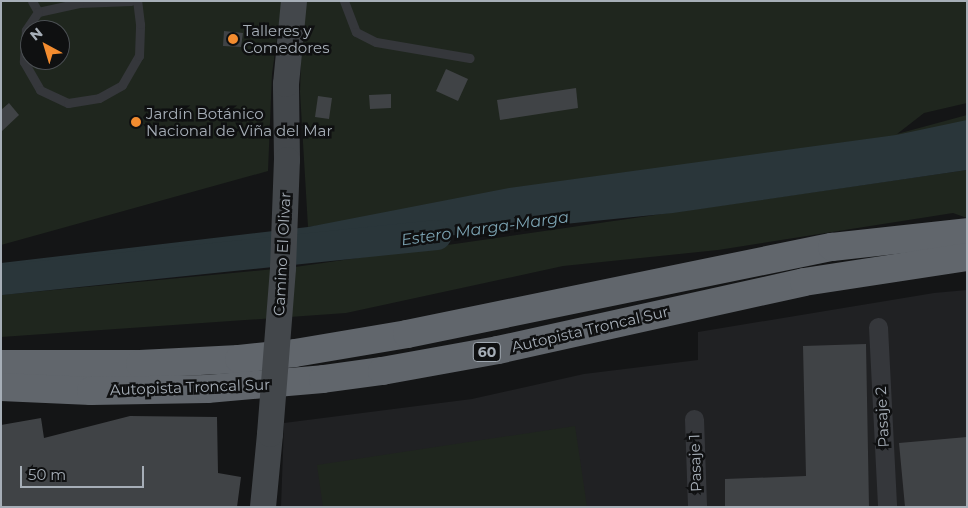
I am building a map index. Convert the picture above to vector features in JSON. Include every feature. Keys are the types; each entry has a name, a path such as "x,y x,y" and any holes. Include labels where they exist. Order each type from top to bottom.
{"highway":[{"name":"Autopista Troncal Sur","path":"1,364 170,363 295,353 407,334 832,247 967,232"},
{"name":"Autopista Troncal Sur","path":"1,387 91,391 207,389 264,385 382,371 498,350 756,292 862,272 967,257"}],"main road":[{"name":"Camino El Olivar","path":"263,507 283,268 287,160 286,84 294,1"}],"street":[{"name":"Pasaje 2","path":"878,327 887,507"},
{"name":"Pasaje 1","path":"694,419 697,507"}],"lane":[{"path":"32,1 38,12"},
{"path":"131,1 79,3 38,12 26,30 24,62 40,90 68,104 99,98 122,85 139,56 140,24 137,1"},
{"path":"344,1 356,32 376,42 470,58"}],"shaded area":[{"name":"Jardín Botánico Nacional de Viña del Mar","path":"1,1 282,1 272,74 268,171 1,245"},
{"path":"303,1 967,1 967,103 924,113 897,134 967,115 967,151 465,204 308,227 300,92"},
{"path":"967,170 967,218 953,213 718,250 563,266 346,313 1,337 1,295 295,267"},
{"path":"967,290 967,507 281,507 284,423 472,399 584,374 698,360 698,332 934,293"},
{"path":"575,426 587,507 323,507 317,465"}],"water":[{"path":"967,120 967,170 673,213 1,281 1,263 308,227 509,188 896,135"}],"building":[{"name":"Talleres y Comedores","path":"224,31 243,33 241,47 223,46"},
{"path":"446,69 468,79 458,101 436,91"},
{"path":"576,88 578,108 500,120 497,100"},
{"path":"391,94 391,108 370,109 369,95"},
{"path":"318,96 332,98 329,119 315,117"},
{"path":"9,103 19,115 1,132 1,110"},
{"path":"866,344 869,507 725,507 725,479 806,476 803,346"},
{"path":"130,416 217,417 218,473 241,477 237,507 1,507 1,425 41,418 44,438"},
{"path":"967,437 967,507 905,507 899,443"}],"waterway":[{"name":"Estero Marga-Marga","path":"1,280 437,235"}],"place":[{"name":"Talleres y Comedores","path":"233,39"},
{"name":"Jardín Botánico Nacional de Viña del Mar","path":"136,122"}]}
